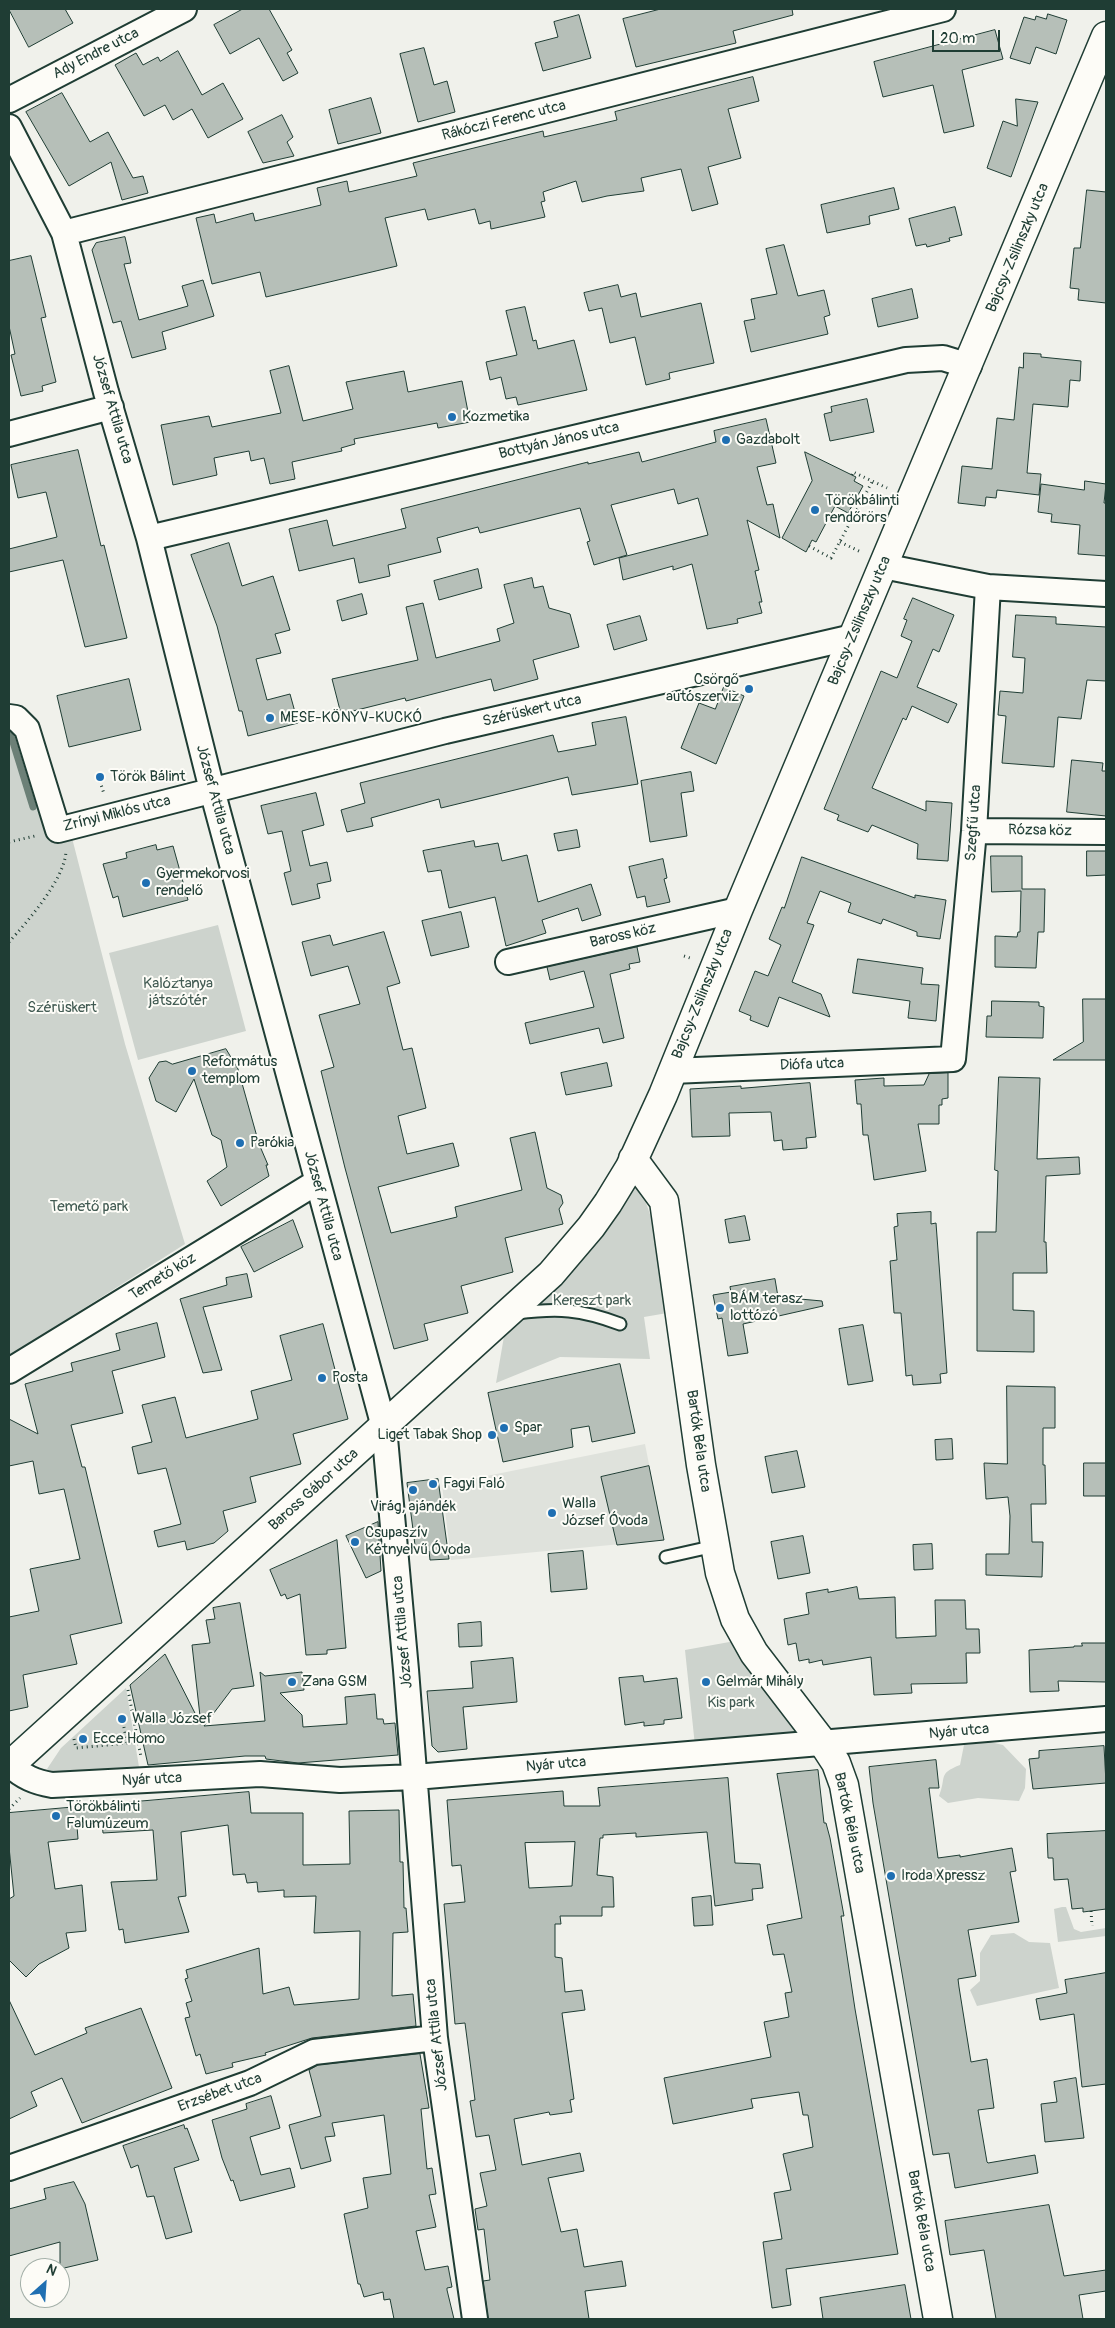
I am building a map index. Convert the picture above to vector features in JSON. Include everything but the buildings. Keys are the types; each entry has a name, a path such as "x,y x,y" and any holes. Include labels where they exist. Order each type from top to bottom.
{"main road":[{"name":"Bajcsy-Zsilinszky utca","path":"608,1202 633,1159 672,1071 853,637 872,559 969,366 1106,36"},
{"name":"Bartók Béla utca","path":"633,1159 664,1201 701,1465 720,1573 735,1619 754,1654 823,1743 836,1763 849,1810 938,2319"},
{"name":"Baross Gábor utca","path":"10,1765 551,1274 591,1227 608,1202"}],"street":[{"name":"Ady Endre utca","path":"9,100 184,9"},
{"name":"Rákóczi Ferenc utca","path":"64,233 944,9"},
{"name":"József Attila utca","path":"9,127 64,233 110,407 149,538 212,790 384,1427 415,1777 435,2038 475,2319"},
{"name":"Bottyán János utca","path":"149,538 906,360 942,358 969,366"},
{"path":"9,434 110,407"},
{"path":"872,559 988,586 1106,594"},
{"name":"Szegfű utca","path":"953,1059 974,831 988,586"},
{"name":"Szérűskert utca","path":"212,790 445,731 853,637"},
{"name":"Zrínyi Miklós utca","path":"9,716 16,718 27,729 62,829 212,790"},
{"name":"Rózsa köz","path":"974,831 1106,832"},
{"name":"Baross köz","path":"508,962 738,910"},
{"name":"Diófa utca","path":"672,1071 953,1059"},
{"name":"Temető köz","path":"9,1371 317,1182"},
{"name":"Nyár utca","path":"10,1765 22,1776 52,1785 260,1774 340,1780 415,1777 1106,1718"},
{"name":"Erzsébet utca","path":"9,2168 250,2083 314,2052 435,2038"}],"lane":[{"path":"508,1313 557,1309 597,1316 620,1324"},
{"path":"666,1557 691,1553 715,1546"}],"path":[{"path":"852,475 853,472 887,488"},
{"path":"809,546 832,558 872,482"},
{"path":"840,542 872,559"},
{"path":"9,842 62,829 66,854 60,874 9,942"},
{"path":"120,1690 127,1684 145,1780"},
{"path":"123,1722 127,1743"},
{"path":"67,1740 74,1733 76,1748 138,1742"},
{"path":"9,1808 37,1782"},
{"path":"1090,1911 1092,1926"}],"shaded area":[{"name":"Walla József Óvoda","path":"645,1444 664,1540 451,1560 442,1485"}],"green space":[{"name":"Temető park","path":"9,726 21,739 48,840 71,834 125,1044 185,1244 9,1356"},
{"name":"Kalóztanya játszótér","path":"218,925 246,1031 138,1060 109,953"},
{"name":"Kereszt park","path":"633,1159 640,1195 646,1203 676,1288 679,1311 644,1317 650,1359 560,1357 496,1383 508,1313"},
{"name":"Kis park","path":"735,1641 796,1726 795,1732 791,1736 695,1746 685,1650"},
{"path":"126,1688 139,1767 79,1771 79,1777 50,1772 47,1769 61,1748"},
{"path":"990,1742 1003,1745 1026,1769 1025,1788 1019,1801 978,1798 948,1803 939,1796 945,1774 960,1765 964,1745"},
{"path":"1066,1907 1074,1929 1081,1932 1106,1928 1106,1936 1058,1942 1054,1909"},
{"path":"1014,1933 1029,1942 1050,1943 1059,1988 977,2006 970,1990 980,1981 980,1953 991,1935"}],"waterway":[{"path":"9,734 33,807"}],"place":[{"name":"Kozmetika","path":"452,417"},
{"name":"Gazdabolt","path":"726,440"},
{"name":"Törökbálinti rendőrörs","path":"815,510"},
{"name":"Csörgő autószerviz","path":"749,689"},
{"name":"MESE-KÖNYV-KUCKÓ","path":"270,718"},
{"name":"Török Bálint","path":"100,777"},
{"name":"Gyermekorvosi rendelő","path":"146,883"},
{"name":"Református templom","path":"192,1071"},
{"name":"Parókia","path":"240,1143"},
{"name":"BÁM terasz lottózó","path":"720,1308"},
{"name":"Posta","path":"322,1378"},
{"name":"Spar","path":"504,1428"},
{"name":"Liget Tabak Shop","path":"492,1435"},
{"name":"Fagyi Faló","path":"433,1484"},
{"name":"Virág, ajándék","path":"413,1490"},
{"name":"Walla József Óvoda","path":"552,1513"},
{"name":"Csupaszív Kétnyelvű Óvoda","path":"355,1542"},
{"name":"Zana GSM","path":"292,1682"},
{"name":"Gelmár Mihály","path":"706,1682"},
{"name":"Walla József","path":"122,1719"},
{"name":"Ecce Homo","path":"83,1739"},
{"name":"Törökbálinti Falumúzeum","path":"56,1816"},
{"name":"Iroda Xpressz","path":"891,1876"}],"park label":[{"name":"Szérüskert","path":"62,1008"}]}
